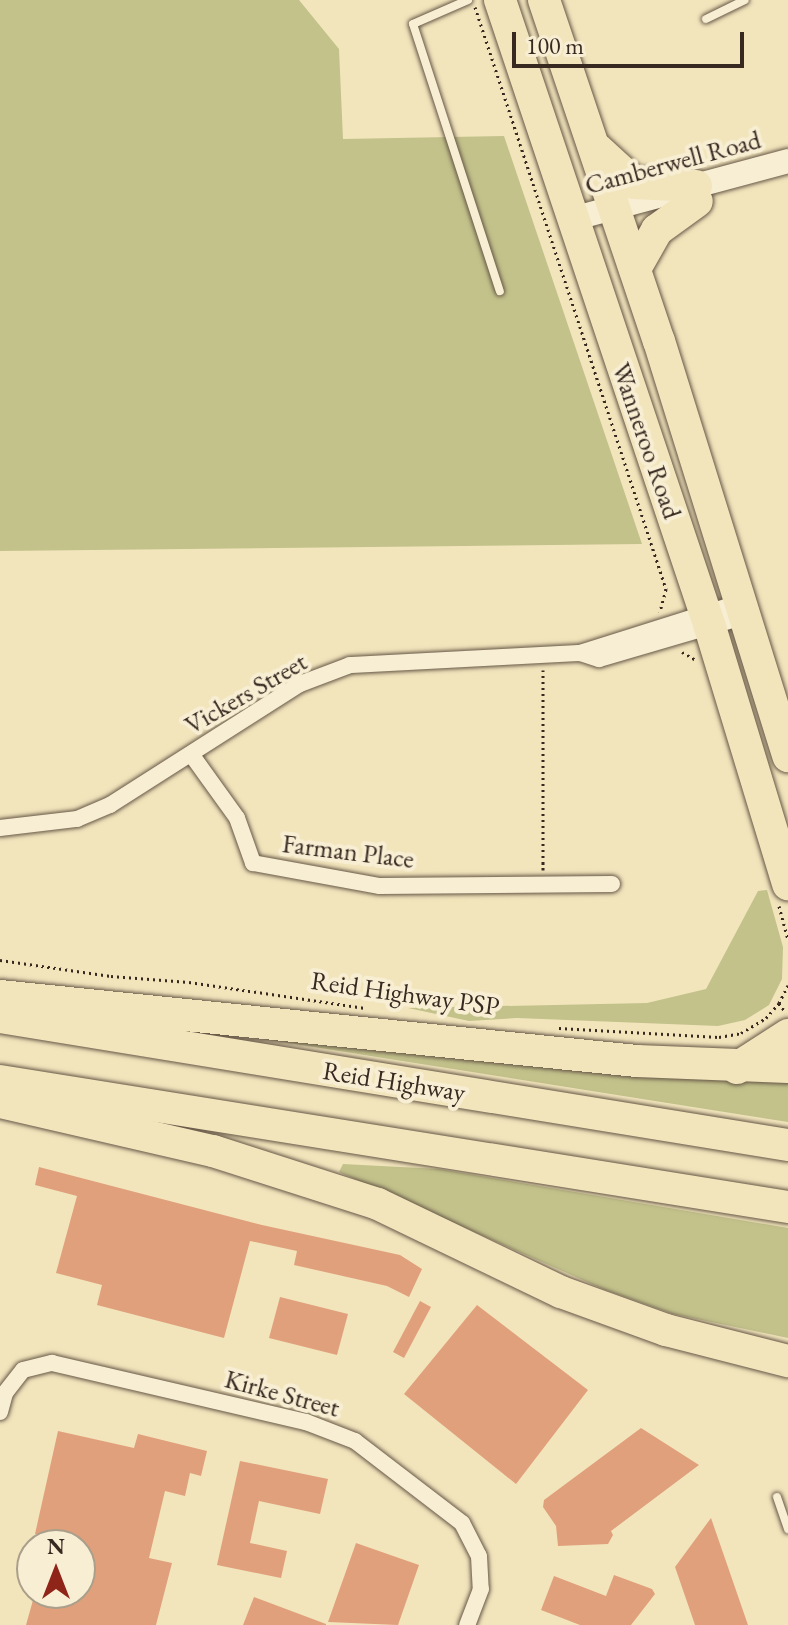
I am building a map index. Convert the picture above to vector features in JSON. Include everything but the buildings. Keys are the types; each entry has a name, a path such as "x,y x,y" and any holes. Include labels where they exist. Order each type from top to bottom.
{"highway":[{"name":"Wanneroo Road","path":"500,0 708,620 788,884"},
{"name":"Wanneroo Road","path":"544,0 635,269 788,756"},
{"path":"594,147 634,183 696,193"},
{"path":"635,269 657,230 696,193"},
{"path":"0,996 637,1061 737,1068 788,1067"},
{"name":"Reid Highway","path":"0,1017 788,1145"},
{"path":"737,1068 788,1035"},
{"path":"0,1081 788,1207"},
{"path":"0,1102 213,1151 378,1204 561,1292 666,1330 788,1359"}],"street":[{"name":"Camberwell Road","path":"575,226 696,193 788,161"},
{"name":"Camberwell Road","path":"696,193 788,175"},
{"name":"Vickers Street","path":"0,828 77,819 110,805 300,684 350,665 580,653 599,659 744,609"},
{"name":"Farman Place","path":"191,754 237,818 253,863 380,886 612,884"},
{"name":"Kirke Street","path":"0,1412 5,1393 23,1370 52,1363 306,1422 355,1441 462,1523 479,1556 481,1589 467,1625"}],"lane":[{"path":"470,0 413,24 500,291"},
{"path":"706,19 745,0"},
{"path":"777,1497 788,1529"}],"path":[{"path":"470,0 666,589 661,615"},
{"path":"543,657 543,886"},
{"name":"Reid Highway PSP","path":"0,960 111,976 189,982 374,1009"},
{"path":"552,1028 719,1037 741,1033 766,1018 779,1003 788,985"},
{"path":"779,1003 788,1016"}],"shaded area":[{"path":"0,0 299,0 339,49 343,139 504,136 642,544 0,551"},
{"path":"767,890 783,947 782,979 769,1005 745,1020 718,1026 517,1018 469,1021 408,1008 647,1003 706,989 758,891"},
{"path":"251,1037 788,1080 788,1122"},
{"path":"343,1164 439,1169 788,1228 788,1338 673,1314 603,1289 339,1172"}]}
